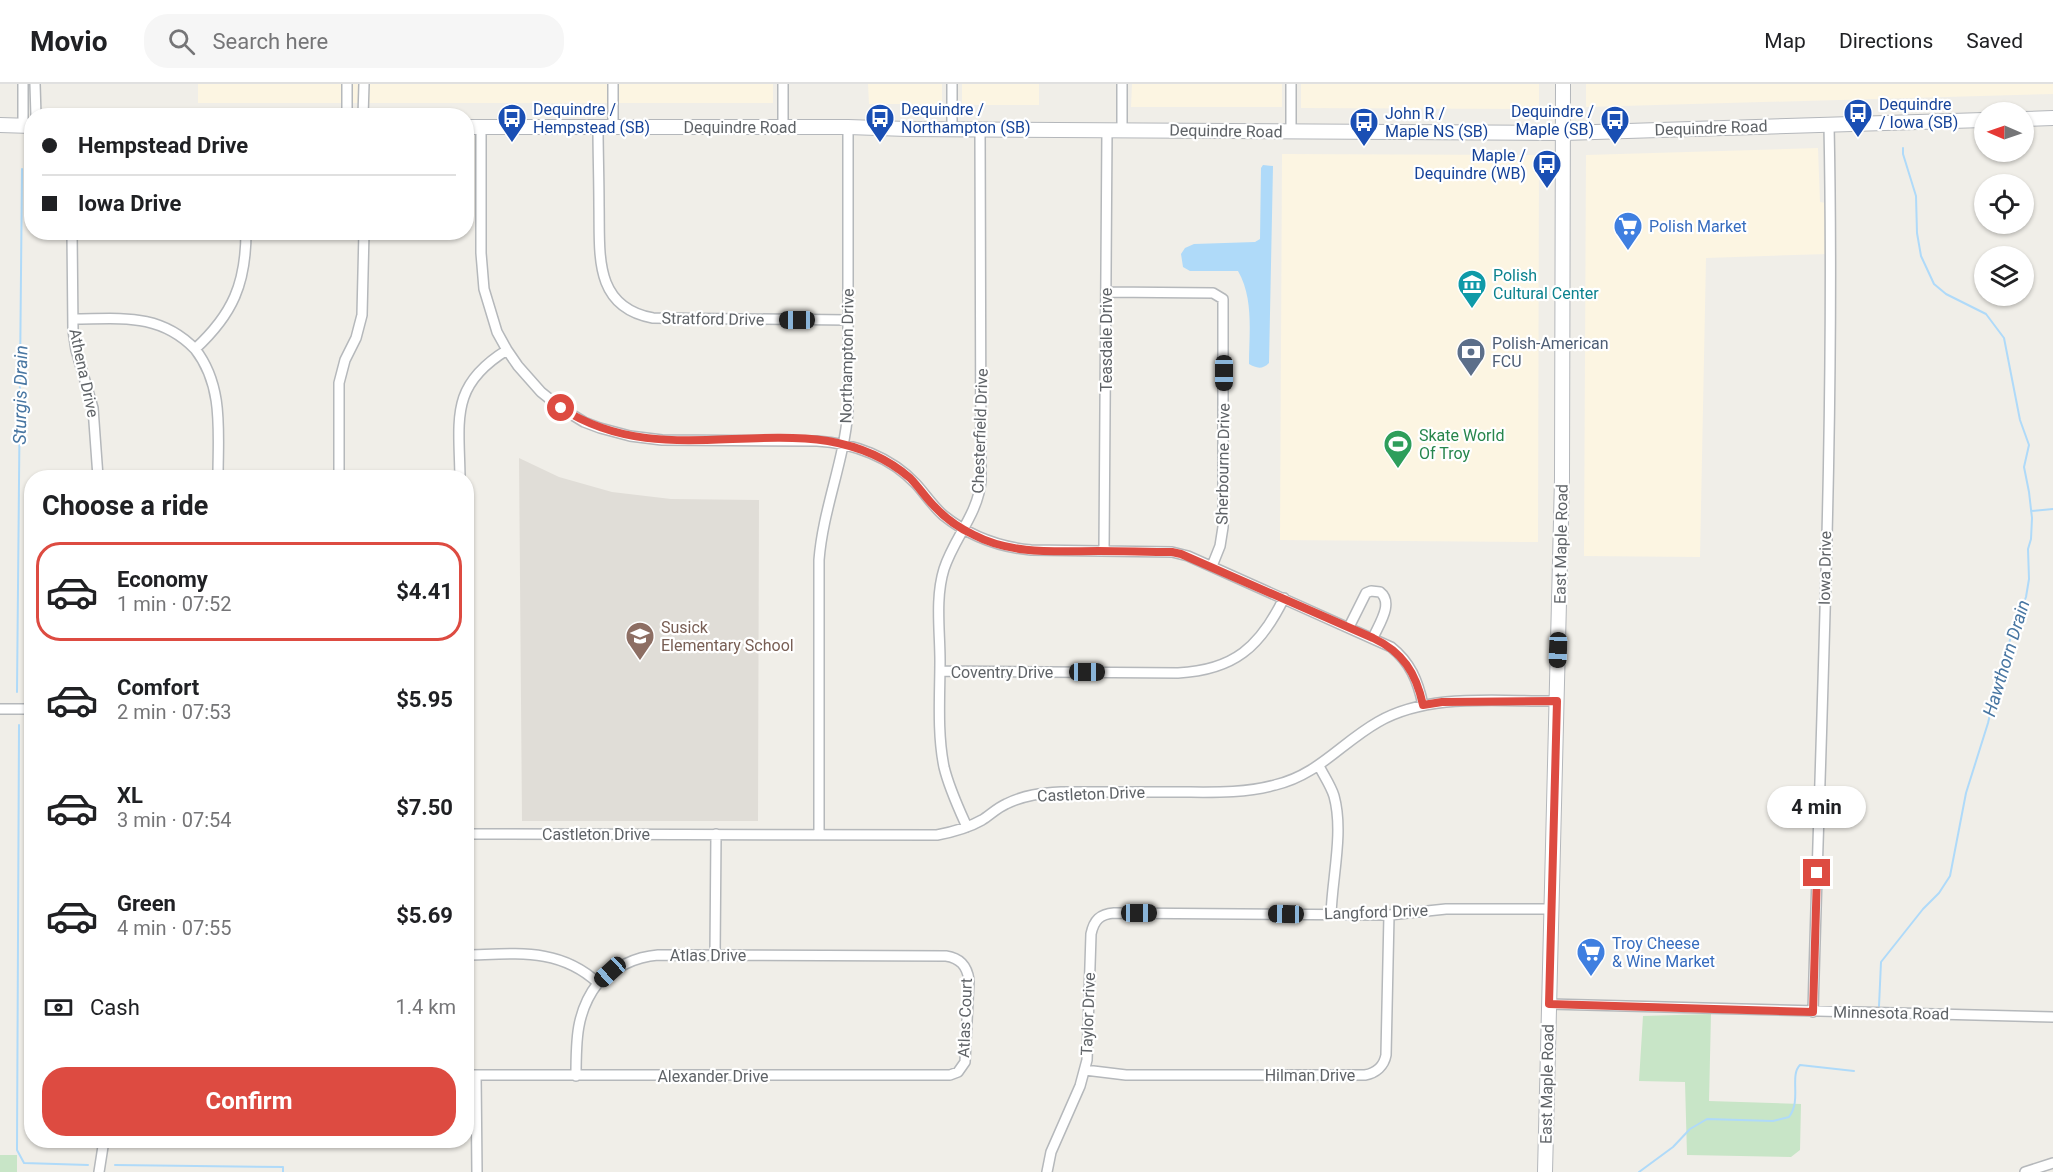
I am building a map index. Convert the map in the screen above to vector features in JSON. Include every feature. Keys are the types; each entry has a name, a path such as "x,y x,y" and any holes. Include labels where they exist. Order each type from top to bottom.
{"main road":[{"name":"East Maple Road","path":"1545,1172 1562,469 1563,84"},
{"path":"2034,119 2053,118"},
{"name":"Dequindre Road","path":"474,127 848,127 1563,133 1974,120"},
{"path":"0,125 24,126"}],"street":[{"path":"23,84 25,108"},
{"path":"35,84 36,108"},
{"path":"347,84 347,108"},
{"path":"363,108 364,84"},
{"path":"613,84 613,126"},
{"path":"783,84 783,127"},
{"path":"951,129 952,84"},
{"name":"Teasdale Drive","path":"1104,551 1107,292 1115,130 1122,84"},
{"path":"1291,84 1291,131"},
{"name":"Iowa Drive","path":"1813,1012 1830,386 1832,273 1829,124"},
{"path":"481,127 482,270 489,310 507,350 530,381 551,401 585,422 613,432 646,439 788,440 827,441 842,444 875,455 894,466 916,485 943,515 990,542 1038,551 1172,552 1188,556 1373,638 1398,653 1410,668 1419,687 1423,705"},
{"name":"Stratford Drive","path":"598,127 600,259 606,284 623,306 638,315 653,318 848,320"},
{"name":"Northampton Drive","path":"819,834 819,560 824,520 848,411 848,127"},
{"name":"Chesterfield Drive","path":"967,827 949,784 940,737 941,584 950,554 978,501 981,481 980,129"},
{"name":"Athena Drive","path":"72,240 73,319 76,351 93,408 97,470"},
{"path":"195,349 220,323 235,298 245,265 246,240"},
{"path":"339,470 339,383 362,315 364,240"},
{"name":"Sherbourne Drive","path":"1107,292 1213,293 1223,299 1223,527 1220,546 1212,566"},
{"path":"73,319 129,319 156,323 176,332 195,349 207,366 216,394 218,470"},
{"path":"460,470 460,416 463,399 478,372 507,350"},
{"path":"1349,627 1366,593 1380,592 1387,600 1387,606 1373,638"},
{"name":"Coventry Drive","path":"940,671 1178,673 1206,669 1233,659 1252,645 1270,625 1284,598"},
{"name":"Castleton Drive","path":"474,834 937,835 967,827 1004,805 1040,794 1239,792 1277,785 1296,779 1319,766 1379,721 1423,705 1453,702 1557,701"},
{"path":"0,709 24,709"},
{"path":"1319,766 1329,785 1336,808 1336,851 1331,915"},
{"path":"716,834 716,955"},
{"name":"Langford Drive","path":"1095,921 1106,914 1114,913 1389,915 1446,909 1551,909"},
{"name":"Hilman Drive","path":"1085,1070 1126,1075 1365,1075 1376,1071 1382,1066 1386,1054 1389,915"},
{"name":"Taylor Drive","path":"1047,1172 1055,1140 1085,1070 1088,1052 1091,934 1095,921"},
{"path":"474,955 551,956 574,964 598,983 588,998 580,1017 577,1034 576,1076"},
{"name":"Atlas Drive","path":"598,983 620,966 643,956 946,956 955,957 963,963"},
{"name":"Atlas Court","path":"958,1072 965,1062 967,1052 969,980 963,963"},
{"name":"Minnesota Road","path":"1549,1004 2053,1017"},
{"name":"Alexander Drive","path":"474,1075 943,1076 958,1072"},
{"path":"474,1124 477,1172"},
{"path":"99,1172 103,1148"},
{"path":"2025,1172 2053,1163"}],"shaded area":[{"path":"198,84 773,84 773,103 198,103"},
{"path":"868,84 942,84 942,104 869,104"},
{"path":"962,84 1039,84 1039,105 962,105"},
{"path":"1132,84 1282,84 1282,107 1131,107"},
{"path":"1301,84 1539,84 1539,109 1301,108"},
{"path":"1586,84 2053,84 2053,94 1586,107"},
{"path":"1818,148 1820,202 1826,203 1827,254 1706,258 1700,557 1584,556 1586,155"},
{"path":"1282,154 1539,155 1538,542 1280,540"},
{"name":"Susick Elementary School","path":"519,458 559,477 612,492 671,499 759,500 758,821 522,821"}],"green space":[{"path":"1711,1014 1709,1101 1801,1104 1800,1150 1791,1157 1687,1155 1685,1082 1639,1081 1643,1016"},
{"path":"0,1155 17,1155 17,1172 0,1172"}],"water":[{"path":"1263,165 1273,166 1269,363 1259,368 1249,364 1249,305 1238,271 1190,271 1183,267 1181,254 1185,248 1194,244 1255,242 1260,239 1261,168"}],"waterway":[{"name":"Hawthorn Drain","path":"1879,1006 1881,962 1923,909 1939,893 1950,876 1966,793 1988,723 2004,656 2026,597 2032,518 2024,467 2029,445 2020,420 2004,338 1986,314 1946,294 1934,284 1921,256 1917,233 1916,196 1903,148"},
{"name":"Sturgis Drain","path":"17,692 22,169"},
{"path":"2031,511 2053,509"},
{"name":"Sturgis Drain","path":"19,725 17,1150 24,1163 88,1165"},
{"name":"Hawthorn Drain","path":"1639,1172 1673,1147 1690,1129 1707,1119 1773,1121 1789,1117 1795,1103 1795,1075 1800,1065 1854,1071"},
{"name":"Sturgis Drain","path":"115,1165 283,1167 283,1172"}],"place":[{"name":"Dequindre / Iowa (SB)","path":"1858,138"},
{"name":"Dequindre / Hempstead (SB)","path":"512,144"},
{"name":"Dequindre / Northampton (SB)","path":"880,144"},
{"name":"Dequindre / Maple (SB)","path":"1615,146"},
{"name":"John R / Maple NS (SB)","path":"1364,148"},
{"name":"Maple / Dequindre (WB)","path":"1547,190"},
{"name":"Polish Market","path":"1628,252"},
{"name":"Polish Cultural Center","path":"1472,310"},
{"name":"Polish-American FCU","path":"1471,378"},
{"name":"Skate World Of Troy","path":"1398,470"},
{"name":"Susick Elementary School","path":"640,662"},
{"name":"Troy Cheese & Wine Market","path":"1591,978"}],"route":[{"path":"561,408 600,428 646,439 827,441 842,444 875,455 894,466 908,477 943,515 973,535 990,542 1031,550 1181,554 1383,642 1398,653 1410,668 1419,687 1423,705 1442,702 1557,701 1549,1004 1813,1012 1817,873"}]}
